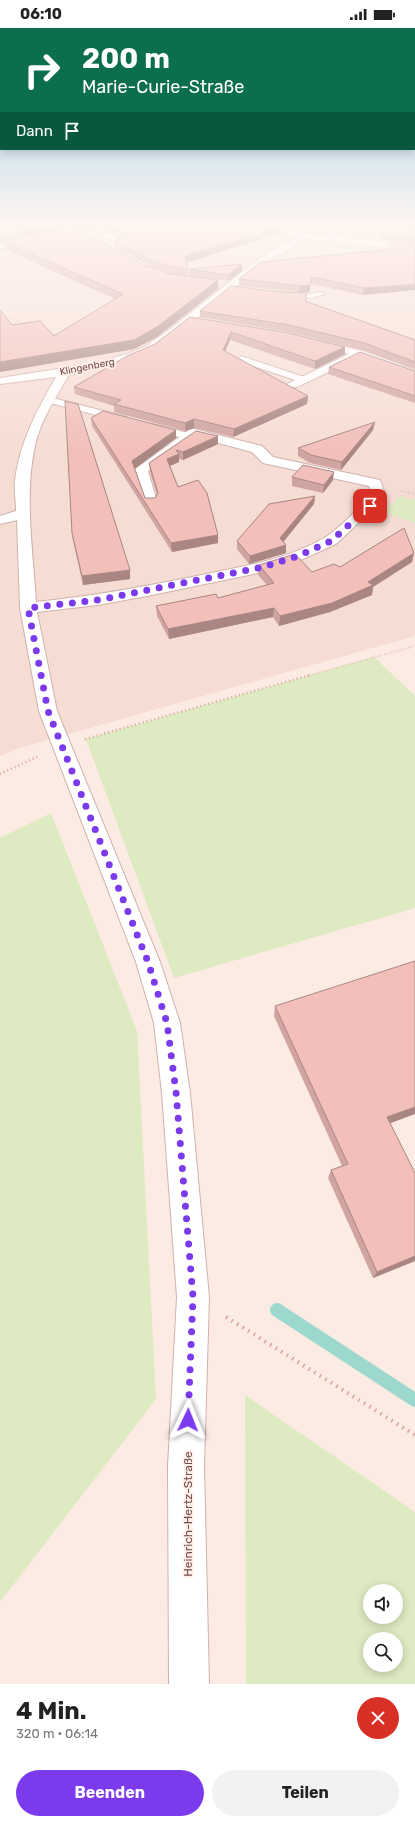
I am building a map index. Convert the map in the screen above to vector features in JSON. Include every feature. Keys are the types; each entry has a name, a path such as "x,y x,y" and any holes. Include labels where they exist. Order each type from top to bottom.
{"street":[{"name":"Klingenberg","path":"0,381 116,362 150,348 175,332 214,299"},
{"path":"188,320 203,322"},
{"path":"309,341 359,353 415,374"},
{"path":"298,383 359,353"},
{"name":"Heinrich-Hertz-Straße","path":"65,371 31,438 22,481 12,517 48,711 148,962 167,1023 176,1092 193,1297 186,1466 189,1684"},
{"path":"28,608 98,600 147,591 263,567 298,556 331,541 380,497 375,483 268,460 257,449 194,433 141,470 150,502"}],"lane":[{"path":"240,359 298,383"},
{"path":"49,400 184,435"}],"path":[{"path":"0,313 5,318 32,325"},
{"path":"0,774 61,746 415,646"},
{"path":"193,1297 415,1434"}],"shaded area":[{"path":"0,299 415,299 415,636 16,749 0,756"}],"green space":[{"path":"400,496 415,500 415,523 383,512"},
{"path":"374,657 415,696 415,908 174,978 86,739"},
{"path":"51,813 137,1031 156,1399 0,1602 0,838"},
{"path":"245,1395 415,1512 415,1684 246,1684"}],"building":[{"path":"114,299 193,299 157,327 134,340 0,362 0,310 12,325 40,321 54,336"},
{"path":"215,299 305,299 305,301 415,340 415,362 364,343 289,325 200,311"},
{"path":"190,317 288,333 345,347 315,361 231,332 223,350 308,396 234,429 194,419 185,423 114,404 121,400 74,387 127,356 155,344"},
{"path":"360,352 415,371 415,396 329,367"},
{"path":"65,401 78,404 130,570 82,576 72,533"},
{"path":"103,411 176,430 132,461 145,498 155,498 158,493 149,463 196,431 218,436 183,452 176,450 179,454 167,459 178,487 198,480 207,493 218,535 171,543 91,418"},
{"path":"375,422 342,462 311,455 298,448"},
{"path":"303,465 334,472 324,485 292,477"},
{"path":"315,496 280,538 286,545 250,556 237,541 269,504"},
{"path":"404,528 414,553 368,582 373,585 332,603 280,616 274,608 168,629 156,606 216,594 218,598 274,583 259,565 295,554 312,572 334,564 340,567"},
{"path":"415,961 415,1107 387,1117 415,1173 415,1256 377,1272 331,1170 348,1164 275,1006"}],"waterway":[{"path":"277,1310 415,1400"}],"route":[{"path":"188,1420 193,1297 176,1092 167,1023 148,962 48,711 28,608 98,600 263,567 298,556 331,541 370,506"}]}
